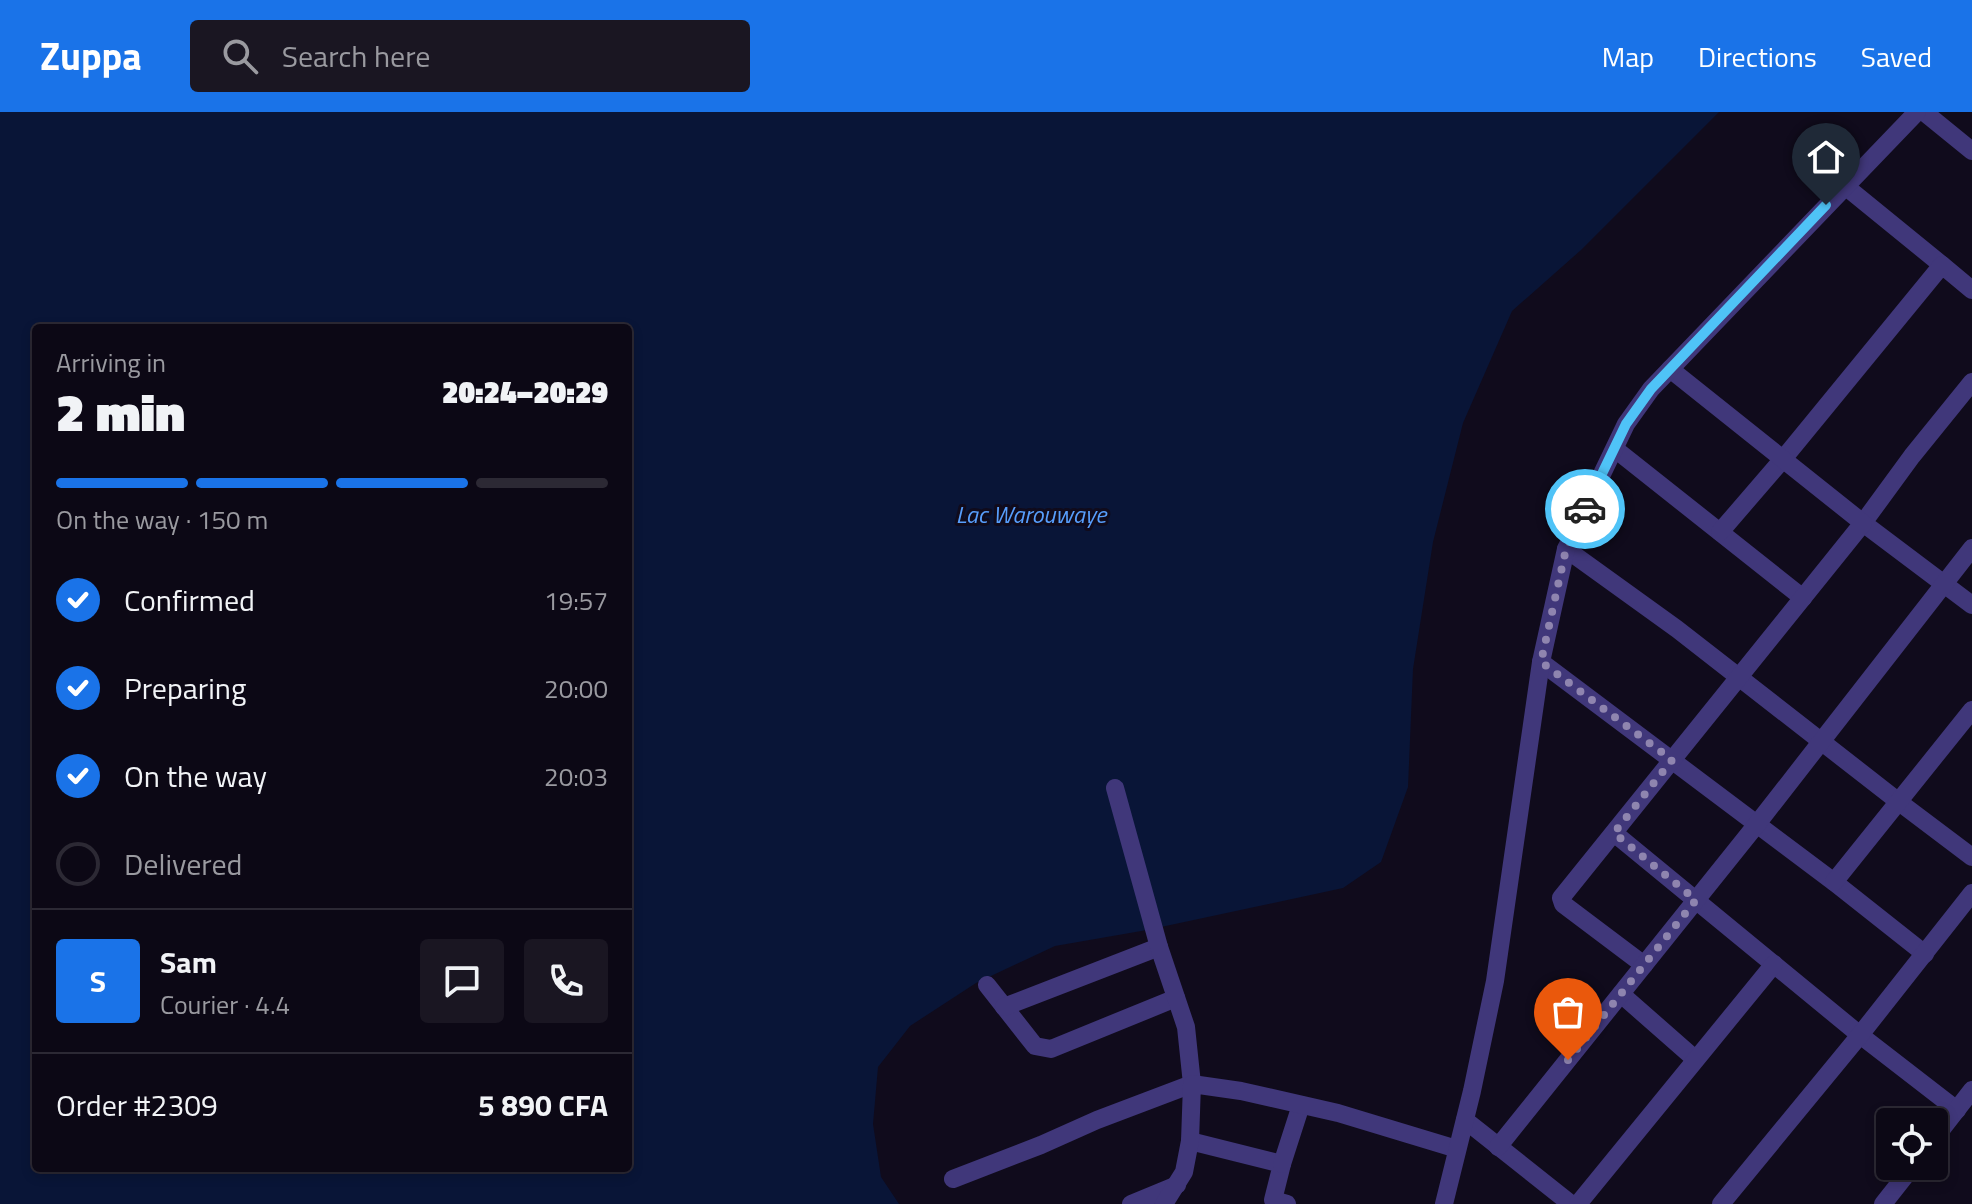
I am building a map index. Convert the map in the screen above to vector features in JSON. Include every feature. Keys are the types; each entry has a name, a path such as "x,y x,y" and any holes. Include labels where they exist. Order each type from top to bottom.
{"street":[{"path":"1444,1204 1495,981 1541,662 1566,549 1626,424 1651,389 1917,112"},
{"path":"1924,112 1972,151"},
{"path":"1845,186 1972,290"},
{"path":"1720,532 1942,265"},
{"path":"1670,369 1863,523 1972,605"},
{"path":"1644,965 1563,904 1561,898 1863,523 1972,382"},
{"path":"1615,449 1803,598"},
{"path":"1498,1147 1757,824 1972,548"},
{"path":"1566,549 1677,629 1972,857"},
{"path":"1541,662 1925,954"},
{"path":"1834,882 1972,710"},
{"path":"1115,788 1159,947 1186,1027 1192,1084 1190,1141 1184,1172 1164,1204"},
{"path":"1614,833 1860,1035 1957,1110"},
{"path":"1721,1204 1972,893"},
{"path":"1004,1007 1159,947"},
{"path":"1578,1204 1774,964"},
{"path":"987,985 1035,1046 1051,1049 1176,998"},
{"path":"1621,994 1695,1059"},
{"path":"953,1179 1192,1084 1241,1091 1338,1113 1457,1149"},
{"path":"1948,1121 1972,1090"},
{"path":"1277,1203 1282,1164 1301,1105"},
{"path":"1465,1120 1571,1204"},
{"path":"1190,1141 1282,1164"},
{"path":"1883,1204 1902,1180"},
{"path":"1131,1204 1177,1185"}],"water":[{"name":"Lac Warouwaye","path":"0,112 1719,112 1581,250 1512,311 1463,423 1433,542 1413,669 1408,787 1381,862 1343,888 1147,930 1055,946 976,983 910,1026 878,1067 873,1124 881,1177 899,1204 0,1204"}],"way so far":[{"path":"1568,1060 1696,900 1614,833 1672,760 1541,662 1566,549 1585,509"}],"route":[{"path":"1585,509 1626,424 1651,389 1826,205"}]}
